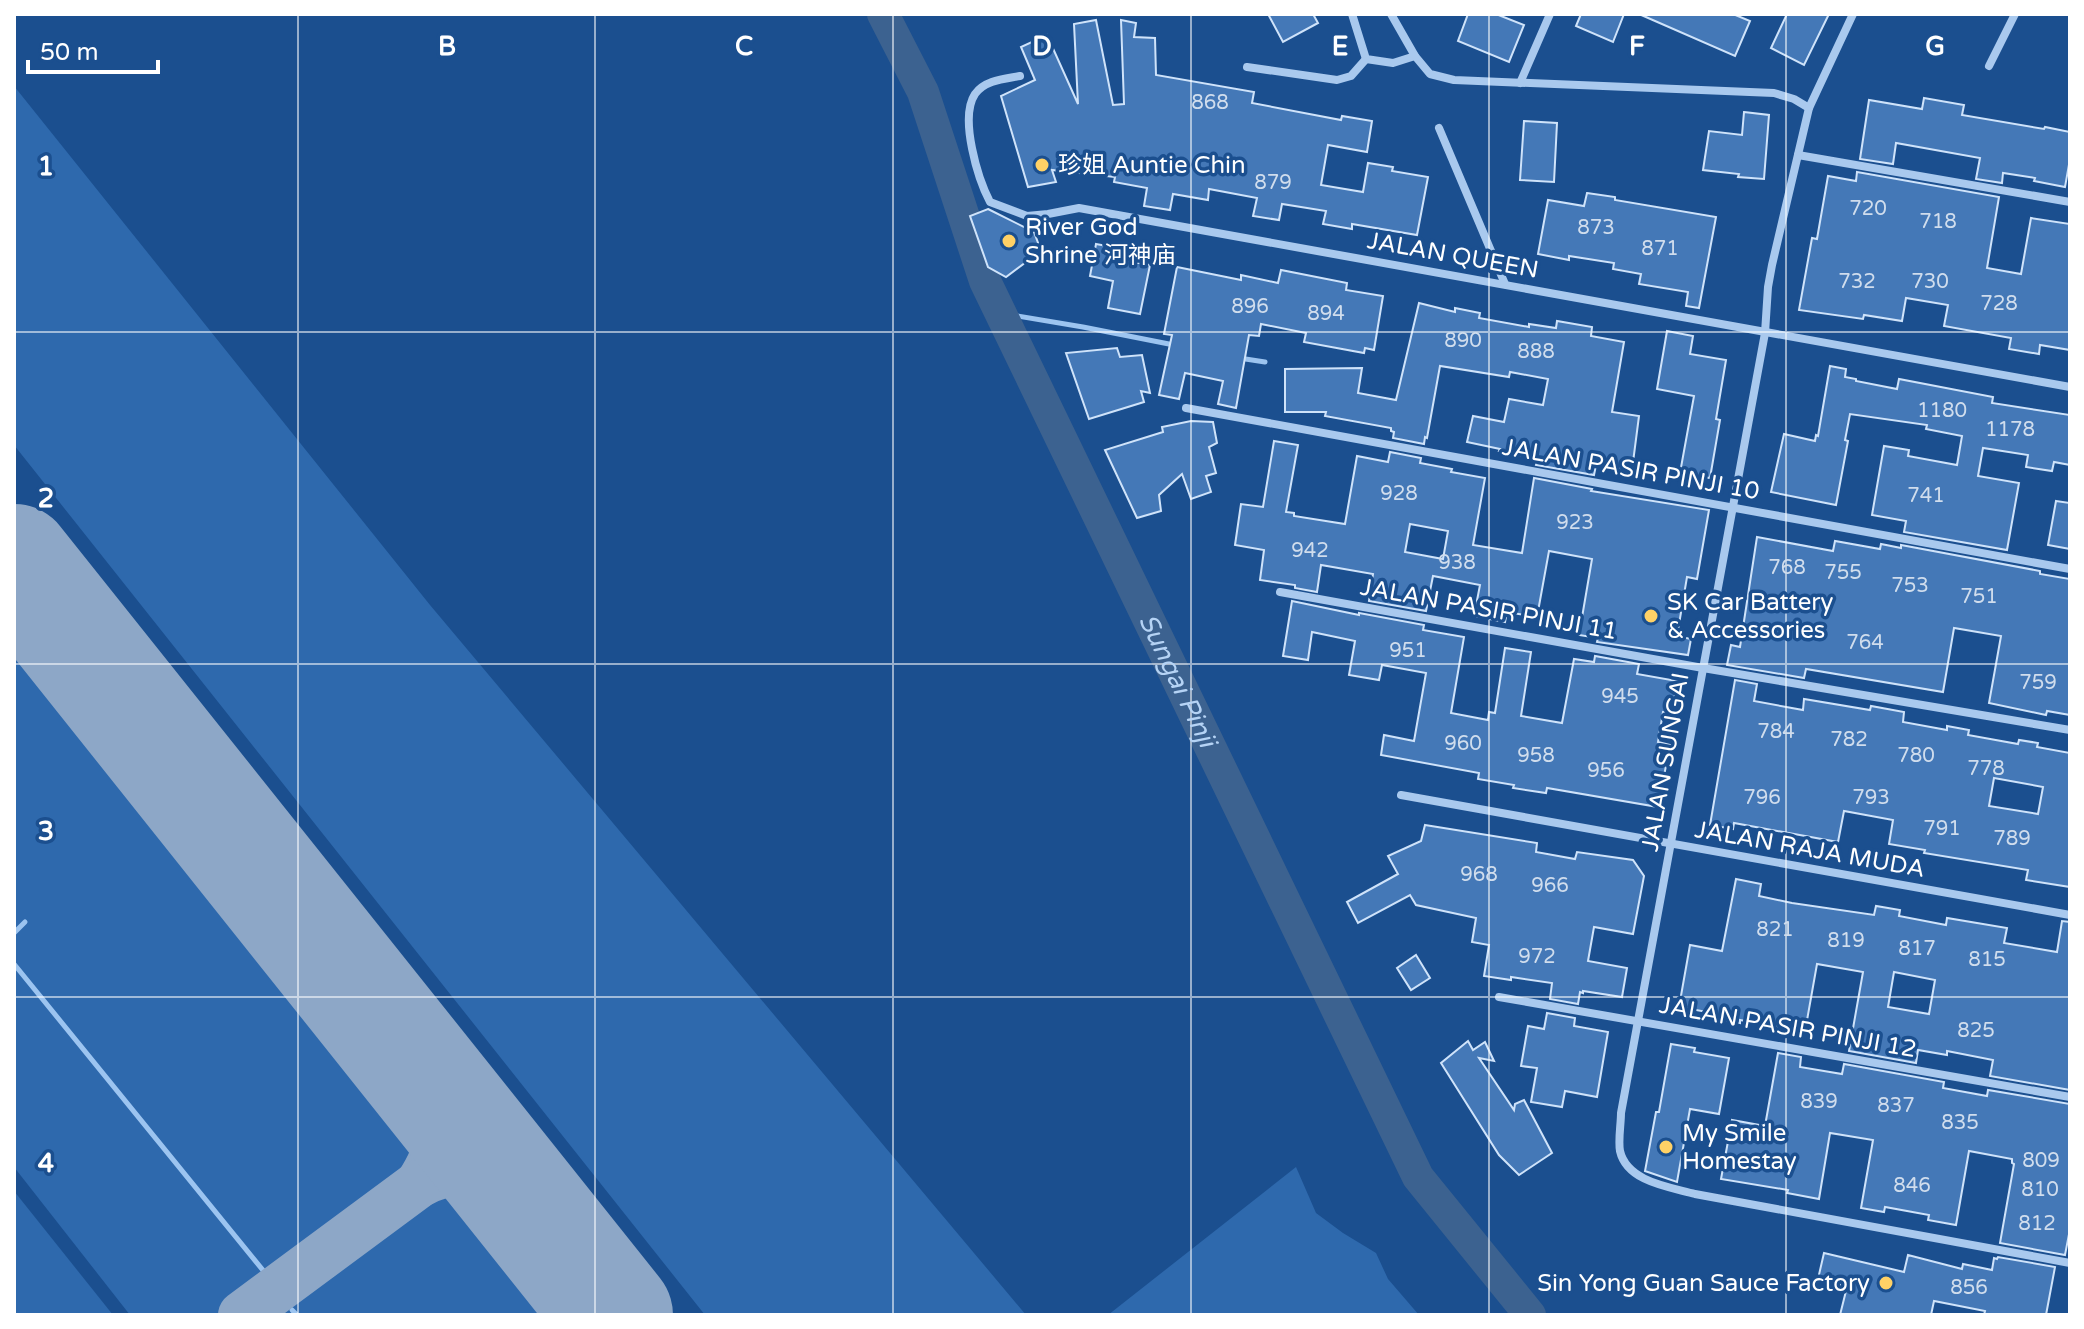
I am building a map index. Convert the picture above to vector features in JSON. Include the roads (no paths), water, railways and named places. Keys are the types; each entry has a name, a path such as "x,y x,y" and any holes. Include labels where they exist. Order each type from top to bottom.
{"street":[{"path":"1352,14 1366,59"},
{"path":"1391,14 1415,56 1430,74 1454,80 1774,93 1809,108"},
{"path":"1520,83 1550,14"},
{"name":"JALAN SUNGAI","path":"1853,14 1809,108 1770,276 1765,333 1621,1113 1620,1151 1626,1162 1648,1181 1695,1194 2070,1263"},
{"path":"1989,66 2015,14"},
{"path":"1366,59 1393,63 1415,56"},
{"path":"1247,67 1337,80 1351,76 1366,59"},
{"name":"JALAN QUEEN","path":"1020,76 991,81 976,92 970,106 969,120 971,140 990,202 1027,216 1079,208 2070,387"},
{"path":"1439,128 1505,284"},
{"path":"1798,155 2070,202"},
{"name":"JALAN PASIR PINJI 10","path":"1186,408 2070,569"},
{"name":"JALAN PASIR PINJI 11","path":"1280,592 2070,730"},
{"name":"JALAN RAJA MUDA","path":"1401,795 2070,915"},
{"name":"JALAN PASIR PINJI 12","path":"1499,997 2070,1097"}],"waterway":[{"name":"Sungai Pinji","path":"883,14 923,92 985,281 1418,1177 1530,1315"},
{"path":"1000,313 1174,345"},
{"path":"1239,358 1265,362"},
{"path":"14,933 25,922"},
{"path":"14,964 266,1274"},
{"path":"292,1310 297,1315"}],"place":[{"name":"珍姐 Auntie Chin","path":"1042,165"},
{"name":"River God Shrine 河神庙","path":"1009,241"},
{"name":"SK Car Battery & Accessories","path":"1651,616"},
{"name":"My Smile Homestay","path":"1666,1147"},
{"name":"Sin Yong Guan Sauce Factory","path":"1886,1283"}]}
